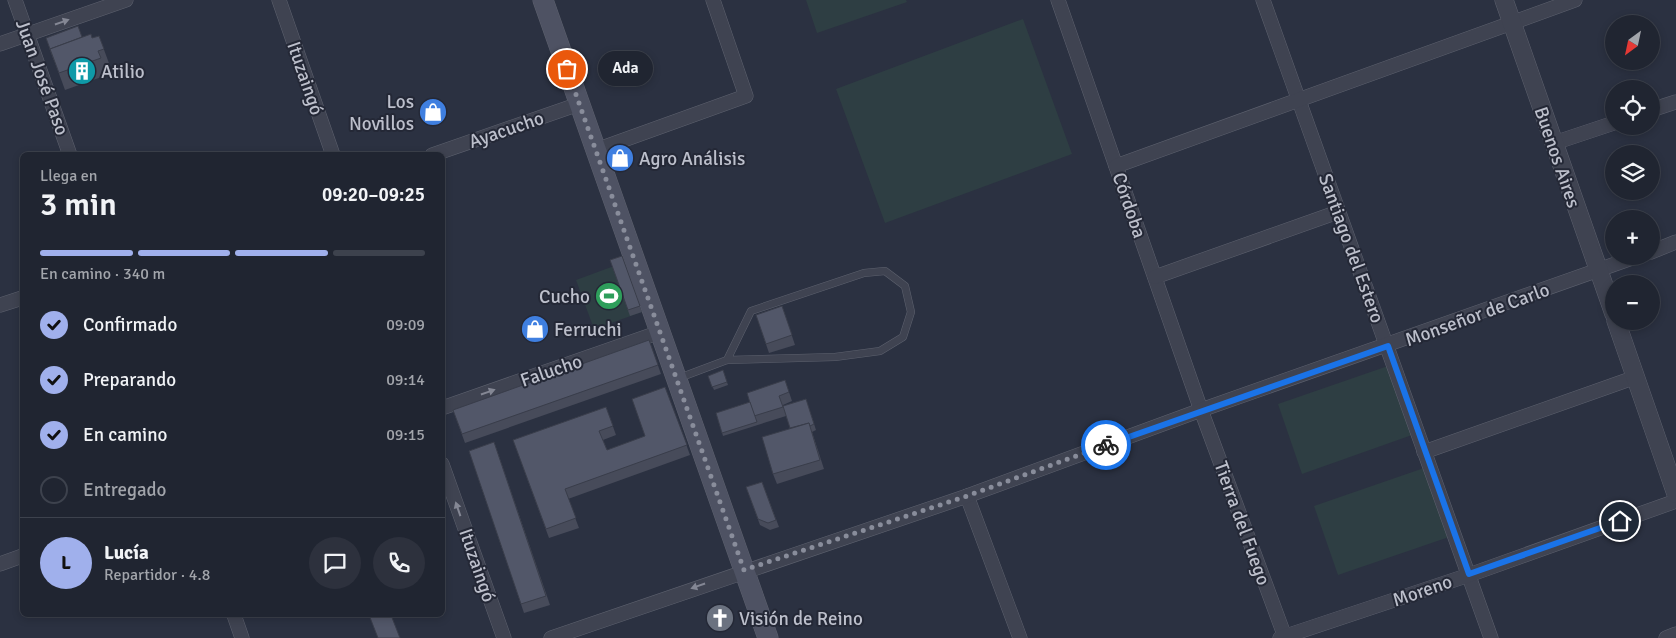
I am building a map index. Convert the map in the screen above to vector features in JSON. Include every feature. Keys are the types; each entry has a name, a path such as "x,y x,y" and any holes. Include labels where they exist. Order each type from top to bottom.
{"main road":[{"path":"543,0 768,638"}],"street":[{"name":"Juan José Paso","path":"15,0 69,152"},
{"path":"0,44 126,0"},
{"name":"Ituzaingó","path":"278,0 332,152"},
{"path":"596,150 746,96 713,0"},
{"name":"Córdoba","path":"1058,0 1201,410"},
{"name":"Santiago del Estero","path":"1263,0 1491,638"},
{"name":"Buenos Aires","path":"1504,0 1605,290"},
{"path":"1116,166 1575,0"},
{"path":"1660,107 1676,102"},
{"name":"Ayacucho","path":"441,152 579,104"},
{"path":"1554,143 1605,126"},
{"path":"1155,277 1338,212"},
{"path":"1660,248 1676,242"},
{"name":"Monseñor de Carlo","path":"551,638 744,570 967,496 1201,410 1388,346 1614,265"},
{"path":"0,305 20,299"},
{"path":"1619,330 1676,494"},
{"name":"Falucho","path":"445,407 660,332"},
{"path":"1424,452 1636,377"},
{"name":"Tierra del Fuego","path":"1201,410 1283,637"},
{"name":"Ituzaingó","path":"445,472 504,638"},
{"path":"967,496 1020,638"},
{"name":"Moreno","path":"1283,637 1676,501"},
{"path":"0,564 20,557"},
{"path":"235,617 242,638"},
{"path":"1666,638 1676,634"}],"lane":[{"path":"676,379 727,360 835,357 880,351 904,337 911,312 905,286 885,271 864,272 751,311 727,360"}],"shaded area":[{"path":"806,0 906,0 907,2 817,33"},
{"path":"1023,19 1072,154 885,223 836,89"},
{"name":"Cucho","path":"625,262 642,312 594,329 576,280"},
{"path":"1388,366 1412,435 1302,474 1278,404"},
{"path":"1424,468 1449,537 1338,575 1314,506"}],"building":[{"path":"78,26 82,37 50,49 46,38"},
{"path":"91,34 92,38 99,36 104,49 98,51 101,58 59,73 50,49"},
{"path":"622,256 640,306 628,310 610,260"},
{"path":"782,306 792,335 766,344 756,315"},
{"path":"649,340 658,365 462,434 453,410"},
{"path":"723,370 727,382 712,387 708,376"},
{"path":"785,380 789,392 779,396 783,407 754,416 747,393"},
{"path":"665,387 687,445 565,489 576,518 546,529 513,440 606,407 613,426 599,431 607,450 645,436 632,399"},
{"path":"806,399 814,424 810,426 809,423 790,428 783,406"},
{"path":"750,402 757,422 722,433 716,413"},
{"path":"809,423 820,460 773,474 762,437"},
{"path":"494,442 546,596 521,604 469,451"},
{"path":"762,482 776,520 768,523 758,519 746,487"},
{"path":"370,617 392,617 400,638 378,638"}],"way so far":[{"path":"567,69 744,570 967,496 1106,445"}],"place":[{"name":"Ada","path":"567,69"},
{"name":"Atilio","path":"82,71"},
{"name":"Los Novillos","path":"433,112"},
{"name":"Agro Análisis","path":"620,158"},
{"name":"Cucho","path":"609,296"},
{"name":"Ferruchi","path":"535,329"},
{"name":"Visión de Reino","path":"720,618"}],"route":[{"path":"1106,445 1201,410 1388,346 1424,452 1469,574 1620,521"}]}
